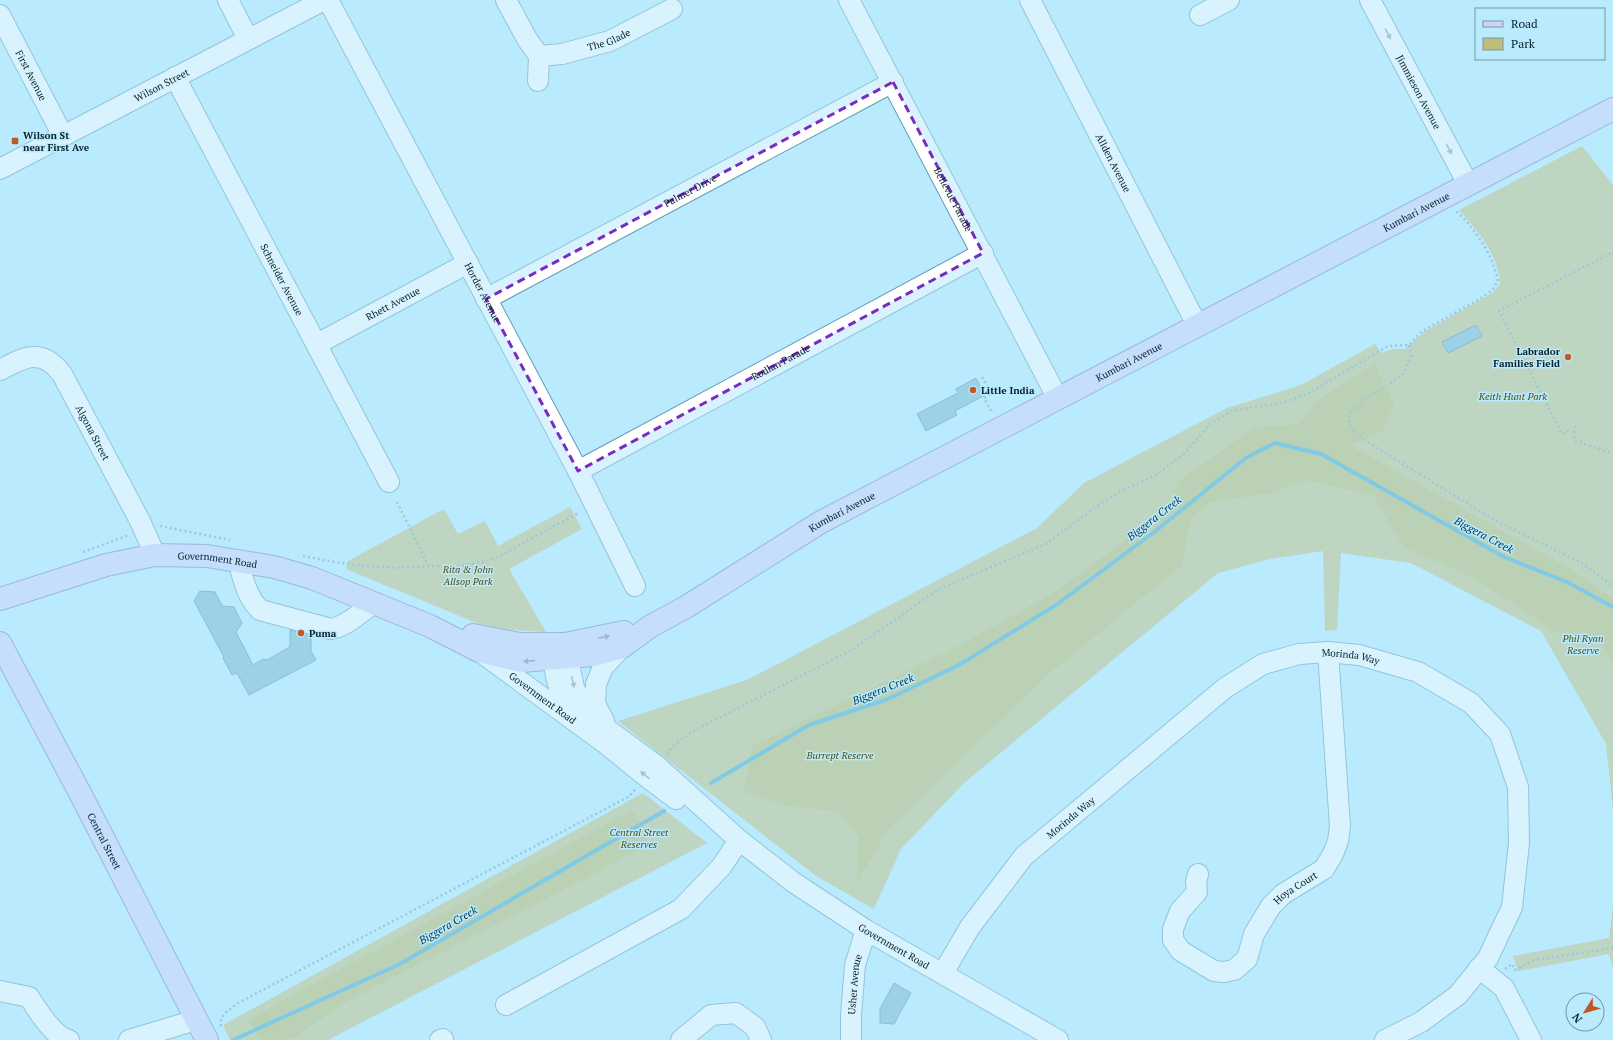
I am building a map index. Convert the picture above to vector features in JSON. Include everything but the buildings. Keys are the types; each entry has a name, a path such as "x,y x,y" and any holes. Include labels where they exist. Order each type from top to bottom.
{"main road":[{"name":"Kumbari Avenue","path":"560,651 592,655 622,647 651,626 686,607 821,522 1613,109"},
{"name":"Government Road","path":"0,599 106,565 155,555 207,556 235,550 274,567 312,578 430,626 479,651 522,661 560,651"},
{"name":"Government Road","path":"430,626 560,651"},
{"name":"Kumbari Avenue","path":"560,651 616,634 651,626"},
{"name":"Central Street","path":"0,643 84,800 196,1020 215,1036"}],"street":[{"path":"228,0 248,39"},
{"name":"Wilson Street","path":"0,169 324,0"},
{"name":"Horder Avenue","path":"328,0 578,471 635,586"},
{"path":"506,0 527,39 539,56 538,81"},
{"name":"Bellevue Parade","path":"849,0 983,253 1058,399"},
{"name":"Allden Avenue","path":"1030,0 1198,325"},
{"path":"1200,15 1229,0"},
{"name":"Jimmieson Avenue","path":"1370,0 1468,184"},
{"name":"The Glade","path":"539,56 558,54 610,41 672,9"},
{"name":"First Avenue","path":"0,15 63,136"},
{"name":"Schneider Avenue","path":"175,77 389,482"},
{"name":"Palmer Drive","path":"486,299 893,82"},
{"name":"Rodlan Parade","path":"578,471 983,253"},
{"name":"Rhett Avenue","path":"317,344 468,262"},
{"name":"Algona Street","path":"0,370 17,361 33,357 46,359 57,366 136,514 155,555"},
{"path":"235,550 248,594 253,603 260,610 331,629 338,628 345,624 374,603"},
{"name":"Government Road","path":"611,739 605,722 595,704 596,684 603,667 622,647"},
{"name":"Government Road","path":"479,651 611,739 652,772 699,815 739,840 794,882 866,930 1058,1040"},
{"name":"Government Road","path":"560,651 574,688 582,704 611,739"},
{"name":"Hoya Court","path":"1198,874 1196,882 1197,892 1180,911 1173,929 1173,940 1181,951 1214,971 1229,972 1234,970 1247,959 1254,934 1271,906 1283,894 1324,869 1333,854 1338,841 1340,826 1328,652"},
{"name":"Morinda Way","path":"943,973 970,927 1024,856 1225,688 1263,664 1299,654 1328,652 1359,655 1418,672 1471,703 1500,734 1518,787 1519,843 1512,907 1488,958 1486,973 1421,1022 1385,1040"},
{"path":"506,1005 681,908 722,866 739,840"},
{"name":"Usher Avenue","path":"851,1040 851,1015 855,965 866,930"},
{"path":"1486,973 1504,988 1531,1040"},
{"path":"0,991 29,997 45,1020 63,1039 69,1040"},
{"path":"681,1040 711,1014 736,1012 756,1027 761,1040"},
{"path":"129,1040 196,1020"}],"path":[{"path":"1455,210 1465,218 1475,232 1496,271 1498,281 1492,290 1483,296 1421,332 1410,345 1411,356 1404,373 1387,386 1368,397 1349,413 1348,423 1354,432 1369,443 1496,521 1582,563 1613,586"},
{"path":"1574,432 1562,434 1499,311 1613,252"},
{"path":"215,1036 224,1014 238,1003 628,797 652,772 673,746 692,732 850,651 939,589 1046,544 1100,504 1119,492 1156,475 1185,453 1209,425 1231,412 1284,402 1309,393 1388,346 1410,345"},
{"path":"982,377 991,394 984,398 992,413"},
{"path":"1575,426 1574,440 1613,454"},
{"path":"397,502 429,566"},
{"path":"296,554 335,562 384,567 429,566 488,561 578,514"},
{"path":"154,528 166,527 235,550"},
{"path":"1486,973 1512,964 1515,970 1534,960 1613,948"}],"highlighted area":[{"path":"893,82 983,253 578,471 486,299"}],"green space":[{"name":"Burrept Reserve","path":"1582,146 1613,185 1613,810 1606,744 1541,631 1411,563 1341,553 1337,630 1325,631 1323,551 1270,559 1218,573 964,783 901,849 874,909 816,876 618,721 747,680 1037,528 1084,483 1227,408 1301,385 1375,344 1381,353 1393,349 1405,349 1424,332 1492,293 1500,284 1499,273 1491,253 1480,235 1459,210"},
{"path":"1375,364 1394,406 1382,431 1349,445 1572,570 1613,599 1613,665 1601,642 1563,636 1474,578 1403,546 1373,495 1304,480 1271,493 1211,502 1192,517 1181,566 1044,678 888,830 856,884 859,837 837,811 787,806 744,792 752,746 953,649 1055,592 1174,504 1177,482 1254,428 1299,424 1319,399"},
{"name":"Rita & John Allsop Park","path":"570,507 582,529 509,569 546,632 513,630 479,624 346,569 348,561 444,509 458,534 485,521 498,546"},
{"name":"Central Street Reserves","path":"643,793 707,843 328,1040 230,1040 223,1025"},
{"path":"632,810 647,834 646,847 342,1004 295,1037 284,1040 261,1040 248,1020"},
{"path":"1613,905 1613,967 1609,954 1518,971 1513,956 1609,938"}],"waterway":[{"name":"Biggera Creek","path":"711,783 809,725 888,699 959,665 1056,605 1153,533 1246,458 1275,443 1321,454 1504,557 1567,582 1613,607"},
{"name":"Biggera Creek","path":"233,1040 400,964 664,811"}],"place":[{"name":"Wilson St near First Ave","path":"15,141"},
{"name":"Labrador Families Field","path":"1568,357"},
{"name":"Little India","path":"973,390"},
{"name":"Puma","path":"301,633"}],"park label":[{"name":"Keith Hunt Park","path":"1513,396"},
{"name":"Phil Ryan Reserve","path":"1583,644"}]}
